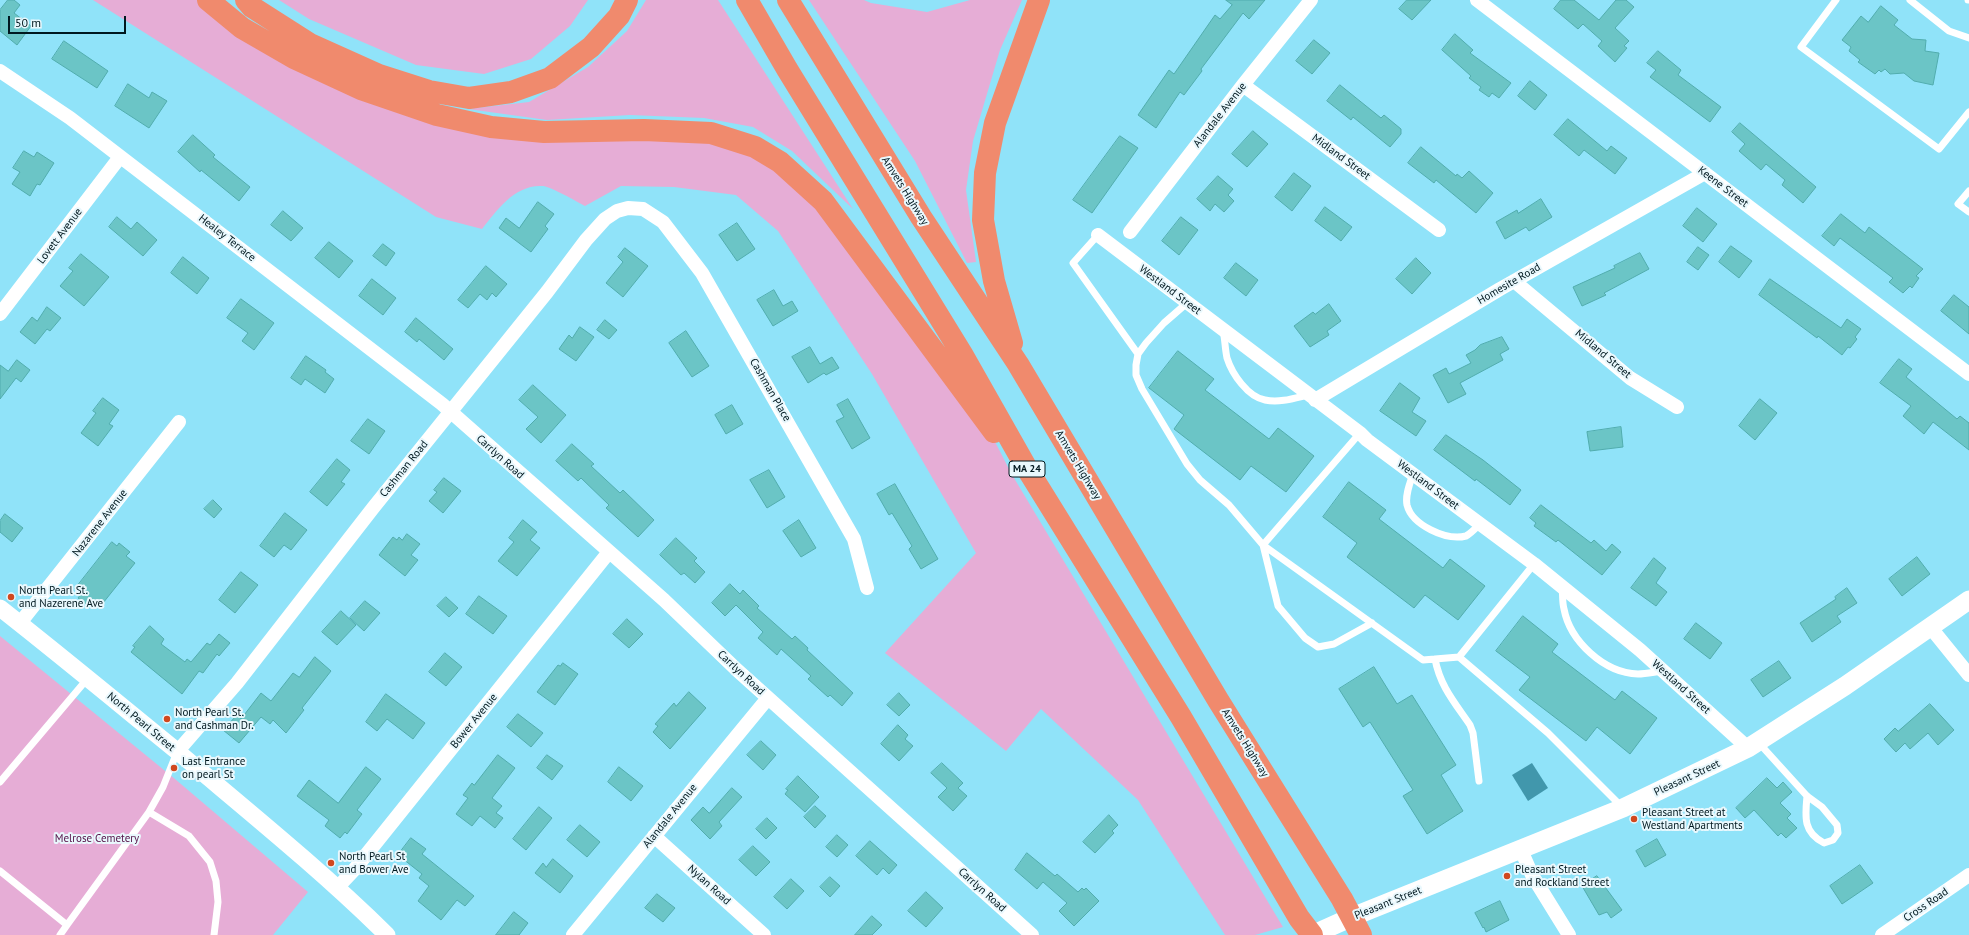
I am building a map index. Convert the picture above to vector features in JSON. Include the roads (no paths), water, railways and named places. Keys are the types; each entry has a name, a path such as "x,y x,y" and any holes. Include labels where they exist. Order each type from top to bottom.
{"highway":[{"path":"208,0 242,28 294,58 362,90 437,115 491,127 544,132 644,130 711,133 755,147 780,162 823,201 869,261 986,424 1026,467"},
{"path":"246,0 252,7 310,44 379,75 429,91 469,98 511,92 550,78 591,47 619,16 627,0"},
{"name":"MA 24","path":"747,0 791,76 962,354 1026,467 1182,717 1299,918 1312,935"},
{"name":"Amvets Highway","path":"788,0 921,217 1018,364 1214,693 1342,899 1361,935"},
{"path":"1018,364 994,281 983,220 985,173 995,123 1038,0"}],"main road":[{"name":"Pleasant Street","path":"1312,935 1623,808 1753,745 1845,686 1931,628 1969,600"}],"street":[{"name":"Alandale Avenue","path":"1130,232 1243,85 1311,0"},
{"name":"Keene Street","path":"1477,0 1969,374"},
{"name":"Healey Terrace","path":"0,71 70,118 450,412"},
{"name":"Midland Street","path":"1243,85 1439,230"},
{"name":"Lovett Avenue","path":"0,314 120,157"},
{"name":"Homesite Road","path":"1312,397 1705,173"},
{"name":"Cashman Road","path":"178,752 237,682 450,412 547,292 586,240 605,219 617,211 628,208 644,210"},
{"name":"Cashman Place","path":"644,210 663,222 702,273 854,539 867,588"},
{"name":"Westland Street","path":"1098,235 1360,433 1367,440 1534,564 1640,650 1753,745"},
{"name":"Midland Street","path":"1514,281 1630,378 1677,407"},
{"name":"Carrlyn Road","path":"450,412 664,600 768,698 1032,935"},
{"name":"Nazarene Avenue","path":"20,624 179,422"},
{"name":"Bower Avenue","path":"337,888 354,870 609,552"},
{"name":"North Pearl Street","path":"0,608 88,678 271,829 387,935"},
{"path":"1931,628 1969,675"},
{"name":"Alandale Avenue","path":"573,935 768,698"},
{"name":"Nylan Road","path":"654,836 764,935"},
{"path":"1520,850 1532,875 1569,935"},
{"name":"Cross Road","path":"1882,935 1969,875"}],"lane":[{"path":"1836,0 1801,47 1939,149 1969,112"},
{"path":"1910,0 1949,31 1969,38"},
{"path":"1969,190 1958,204 1969,212"},
{"path":"1098,235 1074,263 1138,354"},
{"path":"1187,303 1164,323 1138,354 1136,375 1142,389 1187,464 1200,480 1229,505 1263,545 1423,660 1459,657 1548,733 1623,808"},
{"path":"1223,330 1228,359 1235,375 1250,392 1264,400 1281,401 1312,397"},
{"path":"1263,545 1360,433"},
{"path":"1413,474 1408,491 1407,504 1413,516 1426,526 1438,534 1454,537 1467,536 1480,524"},
{"path":"1263,545 1278,606 1305,638 1318,647 1334,644 1372,624"},
{"path":"1459,657 1534,564"},
{"path":"1562,587 1564,609 1570,627 1583,645 1599,660 1616,670 1636,674 1663,670"},
{"path":"1435,659 1438,675 1443,685 1470,725 1473,733 1479,781"},
{"path":"0,782 88,678"},
{"path":"1753,745 1807,796 1822,807 1837,825 1838,833 1833,840 1824,842 1815,838 1808,830 1805,816 1807,796"},
{"path":"60,935 149,812 163,787 178,752"},
{"path":"149,812 189,836 210,862 216,881 218,902 214,935"},
{"path":"0,871 68,925"}],"water":[{"path":"1532,763 1548,788 1528,801 1512,775"}],"place":[{"name":"North Pearl St. and Nazerene Ave","path":"11,597"},
{"name":"North Pearl St. and Cashman Dr.","path":"167,719"},
{"name":"Last Entrance on pearl St","path":"174,768"},
{"name":"Pleasant Street at Westland Apartments","path":"1634,819"},
{"name":"North Pearl St and Bower Ave","path":"331,863"},
{"name":"Pleasant Street and Rockland Street","path":"1507,876"}],"park label":[{"name":"Melrose Cemetery","path":"97,839"}]}
